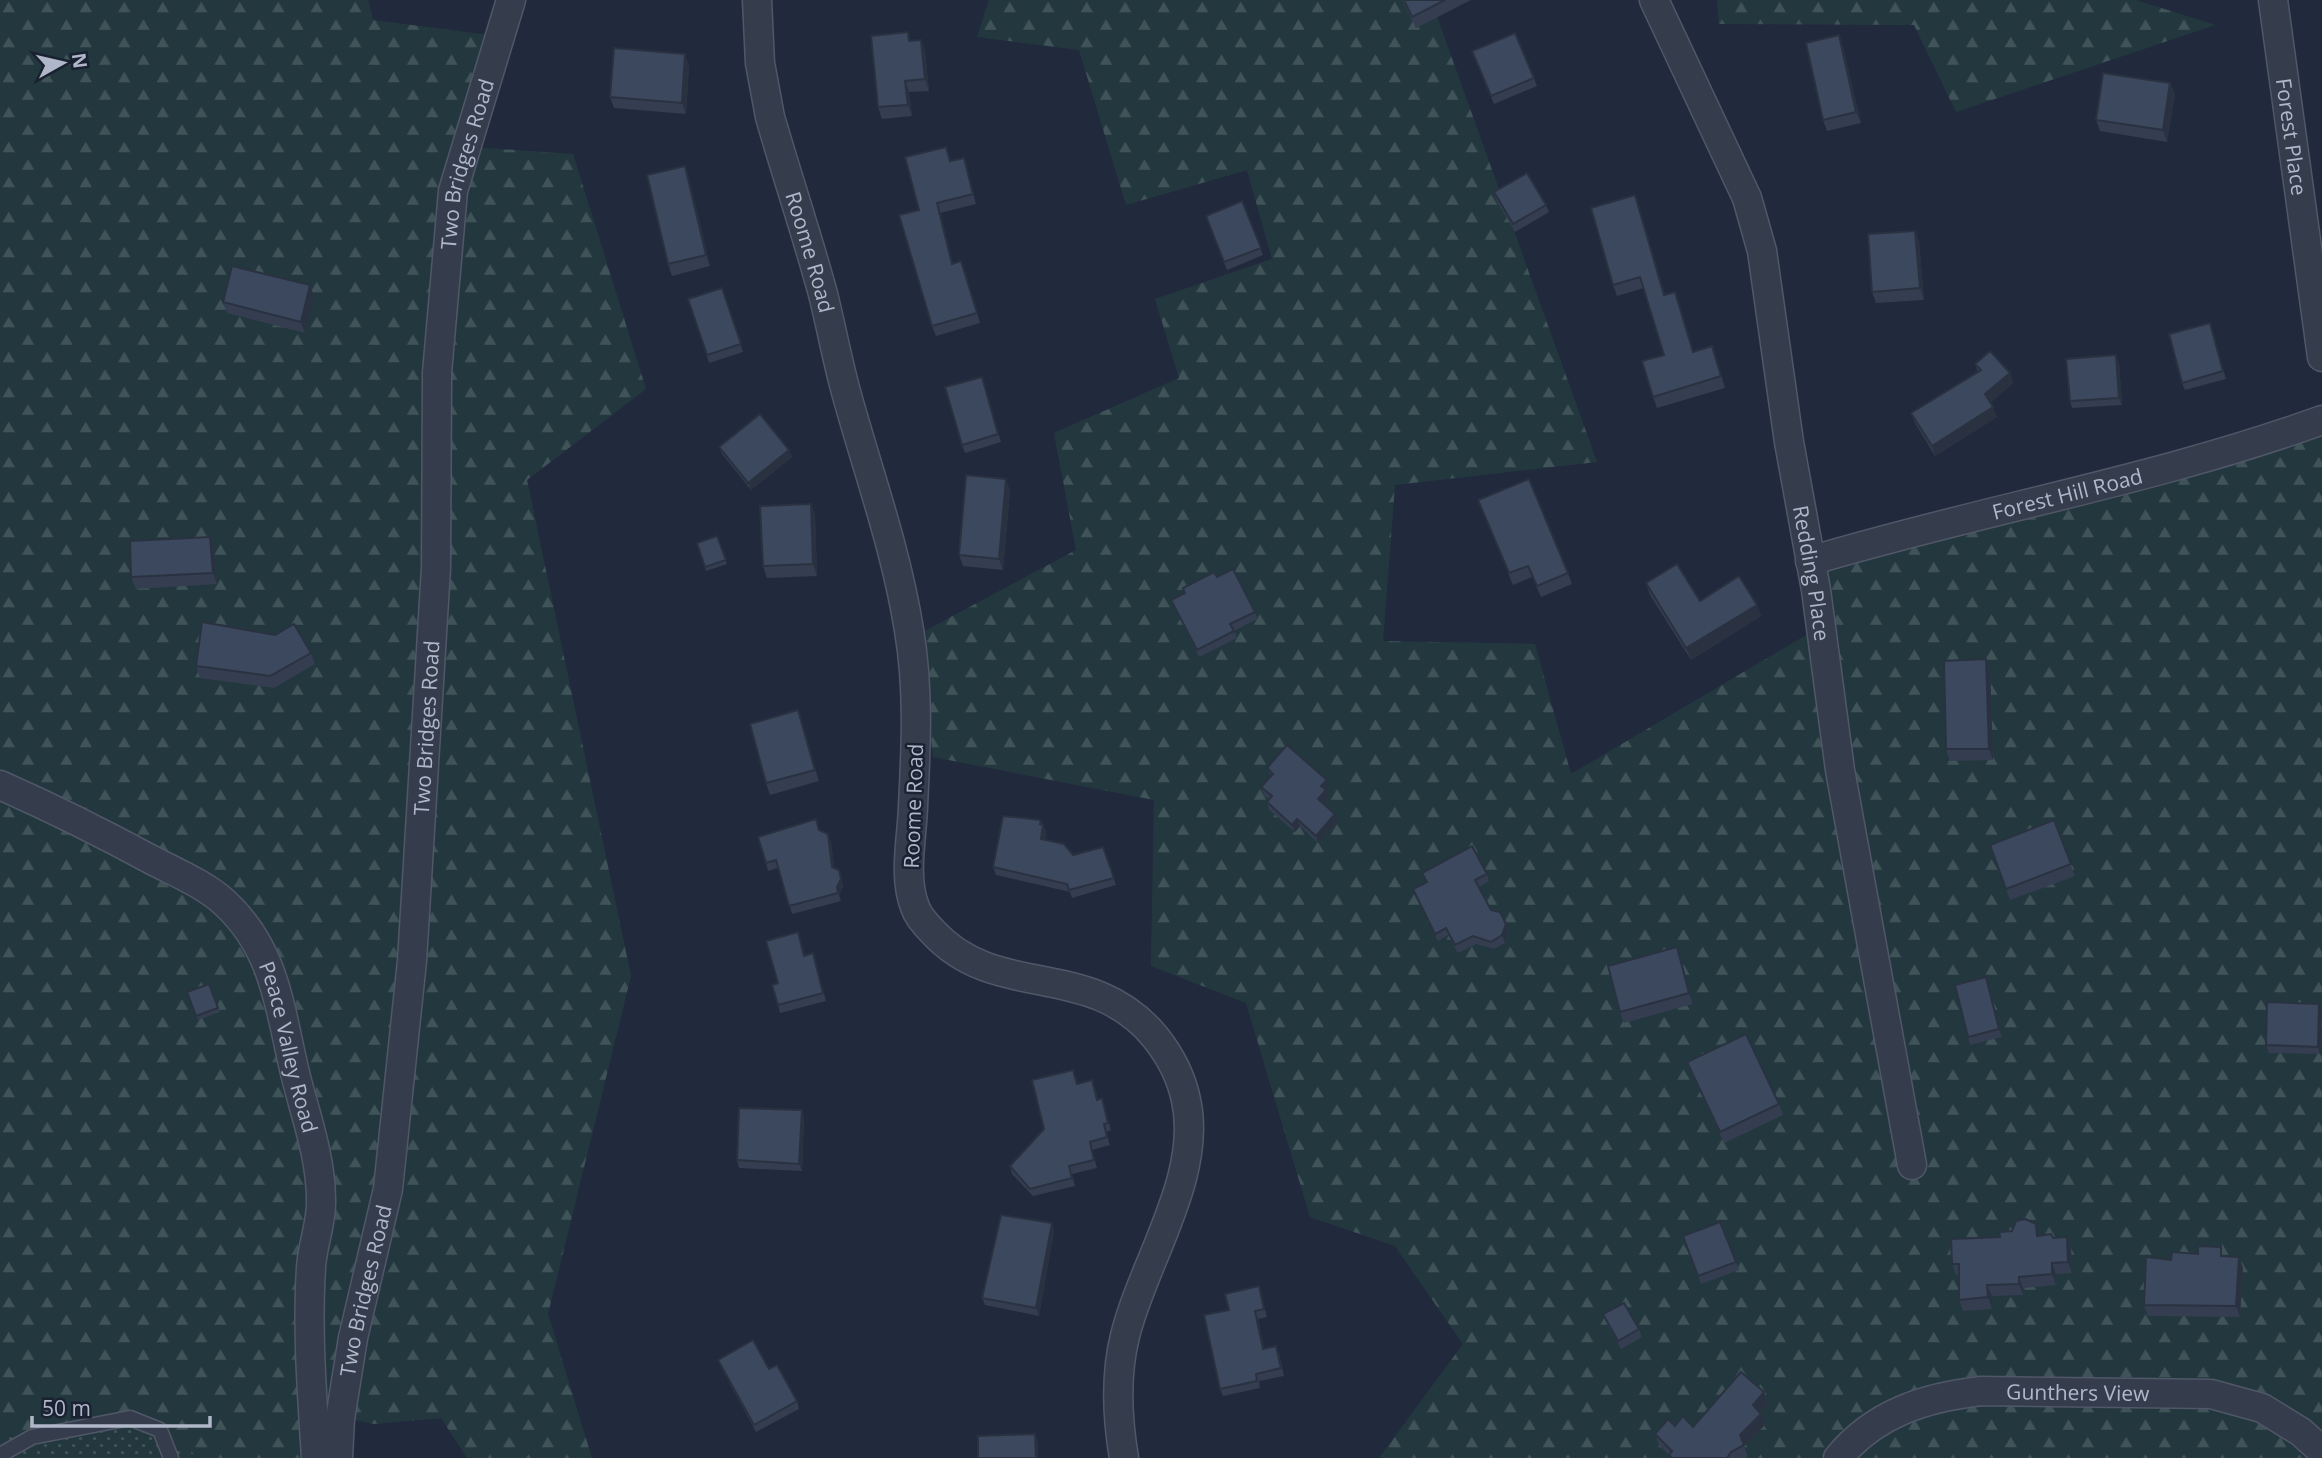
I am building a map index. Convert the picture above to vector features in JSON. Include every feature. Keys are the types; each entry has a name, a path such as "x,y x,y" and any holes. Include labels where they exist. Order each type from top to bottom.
{"street":[{"name":"Two Bridges Road","path":"338,1458 340,1419 353,1338 388,1189 412,961 436,568 437,373 453,191 511,0"},
{"name":"Roome Road","path":"757,0 760,63 770,117 893,549 909,630 917,703 910,867 915,908 956,955 974,964 991,970 1082,988 1120,1005 1137,1017 1168,1053 1180,1077 1187,1104 1190,1135 1177,1193 1135,1302 1118,1370 1119,1431 1124,1458"},
{"name":"Redding Place","path":"1654,0 1747,198 1762,251 1840,770 1912,1165"},
{"name":"Forest Place","path":"2273,0 2322,357"},
{"name":"Forest Hill Road","path":"1810,561 1899,534 2242,449 2322,420"},
{"name":"Peace Valley Road","path":"0,785 70,816 197,883 223,902 246,926 264,953 276,983 318,1167 321,1216 311,1264 310,1302 310,1371 316,1458"},
{"name":"Gunthers View","path":"1838,1458 1872,1427 1909,1405 1945,1395 1982,1391 2211,1394 2262,1408 2301,1432 2322,1451"}],"lane":[{"path":"0,1455 32,1437 130,1418 160,1430 171,1458"}],"green space":[{"path":"0,0 368,0 373,20 504,37 472,147 573,154 646,389 527,480 631,976 548,1314 592,1458 467,1458 441,1418 374,1424 345,1418 343,1458 200,1458 133,1411 0,1438"},
{"path":"989,0 1431,0 1597,462 1395,485 1383,641 1535,644 1571,774 1825,624 1817,558 2322,424 2322,1458 1379,1458 1463,1344 1395,1246 1310,1217 1246,1003 1151,966 1154,800 933,757 919,634 1076,550 1054,433 1179,378 1155,299 1272,259 1247,170 1126,205 1079,50 977,37"},
{"path":"1717,0 2136,0 2215,25 1956,112 1914,25 1719,24"},
{"path":"133,1411 200,1458 0,1458 0,1438"}],"building":[{"path":"1404,0 1445,0 1412,17"},
{"path":"908,32 909,41 921,40 925,79 905,81 908,105 878,107 871,36"},
{"path":"1515,33 1534,78 1491,96 1472,51"},
{"path":"1839,35 1856,112 1823,120 1806,43"},
{"path":"614,48 685,54 682,103 610,97"},
{"path":"2103,73 2170,83 2163,130 2096,120"},
{"path":"946,147 950,161 964,158 973,194 937,203 952,264 961,261 977,313 932,326 899,215 919,210 905,157"},
{"path":"685,166 706,255 668,264 647,175"},
{"path":"1527,173 1546,205 1513,224 1494,192"},
{"path":"1635,195 1664,295 1675,292 1693,352 1712,346 1721,376 1653,397 1642,361 1664,355 1640,277 1613,285 1591,208"},
{"path":"1242,201 1261,248 1224,262 1206,216"},
{"path":"1915,231 1920,288 1872,292 1868,234"},
{"path":"232,266 310,285 301,322 223,302"},
{"path":"722,288 741,344 707,355 688,299"},
{"path":"2210,323 2223,371 2182,383 2169,334"},
{"path":"1990,351 2010,373 1985,394 1993,407 1932,446 1911,413 1981,370 1975,364"},
{"path":"2116,355 2119,398 2070,401 2066,359"},
{"path":"982,377 998,434 962,445 945,387"},
{"path":"760,414 789,450 748,483 719,447"},
{"path":"966,475 1006,479 999,559 959,555"},
{"path":"1529,479 1568,573 1537,586 1528,566 1509,573 1478,500"},
{"path":"811,504 813,564 763,566 760,506"},
{"path":"717,536 726,560 705,567 697,543"},
{"path":"210,537 213,573 131,577 130,541"},
{"path":"1677,564 1700,601 1739,576 1757,605 1686,648 1646,583"},
{"path":"1233,569 1255,612 1230,624 1234,631 1197,650 1171,600 1185,593 1183,588 1214,572 1217,577"},
{"path":"202,622 275,635 294,624 311,653 270,676 196,666"},
{"path":"1986,659 1989,749 1946,749 1944,661"},
{"path":"798,710 815,770 766,783 750,724"},
{"path":"1287,745 1327,780 1321,786 1326,790 1318,799 1335,814 1316,836 1297,819 1292,825 1267,802 1272,796 1261,787 1273,774 1267,768"},
{"path":"1003,816 1041,820 1041,839 1064,844 1073,855 1103,847 1114,878 1069,890 1067,884 993,867"},
{"path":"816,819 819,830 828,834 832,867 839,870 841,879 837,887 838,893 789,906 776,860 766,863 758,837"},
{"path":"2054,820 2071,864 2006,889 1990,845"},
{"path":"1472,846 1487,874 1475,880 1491,910 1500,912 1506,924 1502,935 1491,942 1473,936 1455,945 1446,928 1435,934 1413,889 1427,882 1422,873"},
{"path":"798,932 804,956 813,953 823,993 778,1005 772,985 778,983 766,941"},
{"path":"1677,947 1689,993 1620,1012 1608,966"},
{"path":"1986,977 1999,1029 1968,1037 1955,985"},
{"path":"209,984 218,1008 196,1016 187,992"},
{"path":"2267,1002 2319,1004 2318,1047 2266,1045"},
{"path":"1746,1034 1779,1104 1720,1132 1687,1062"},
{"path":"1073,1070 1077,1084 1092,1080 1097,1100 1102,1098 1108,1123 1104,1124 1107,1137 1090,1142 1094,1160 1069,1166 1072,1178 1030,1189 1010,1166 1044,1129 1032,1080"},
{"path":"739,1108 802,1110 799,1164 737,1160"},
{"path":"1001,1215 1052,1223 1036,1308 982,1298"},
{"path":"2025,1219 2036,1224 2037,1236 2051,1234 2053,1238 2067,1237 2068,1262 2052,1263 2052,1274 2019,1277 2019,1284 1987,1285 1988,1297 1959,1300 1959,1264 1952,1264 1951,1239 2000,1237 1999,1232 2012,1231 2016,1221"},
{"path":"1720,1222 1736,1262 1698,1276 1683,1236"},
{"path":"2198,1246 2221,1247 2221,1256 2239,1257 2236,1306 2144,1305 2146,1257 2171,1260 2172,1252 2198,1254"},
{"path":"1259,1286 1264,1309 1255,1311 1263,1349 1276,1346 1281,1368 1256,1374 1257,1381 1220,1389 1204,1315 1229,1310 1225,1294"},
{"path":"1624,1303 1639,1329 1618,1341 1603,1314"},
{"path":"753,1340 769,1369 777,1365 797,1401 754,1425 718,1360"},
{"path":"1741,1372 1764,1392 1753,1405 1761,1414 1740,1435 1744,1445 1731,1452 1727,1458 1672,1458 1669,1455 1672,1451 1655,1434 1668,1419 1675,1426 1683,1416 1693,1427"},
{"path":"1035,1434 1036,1458 978,1458 978,1436"}]}
